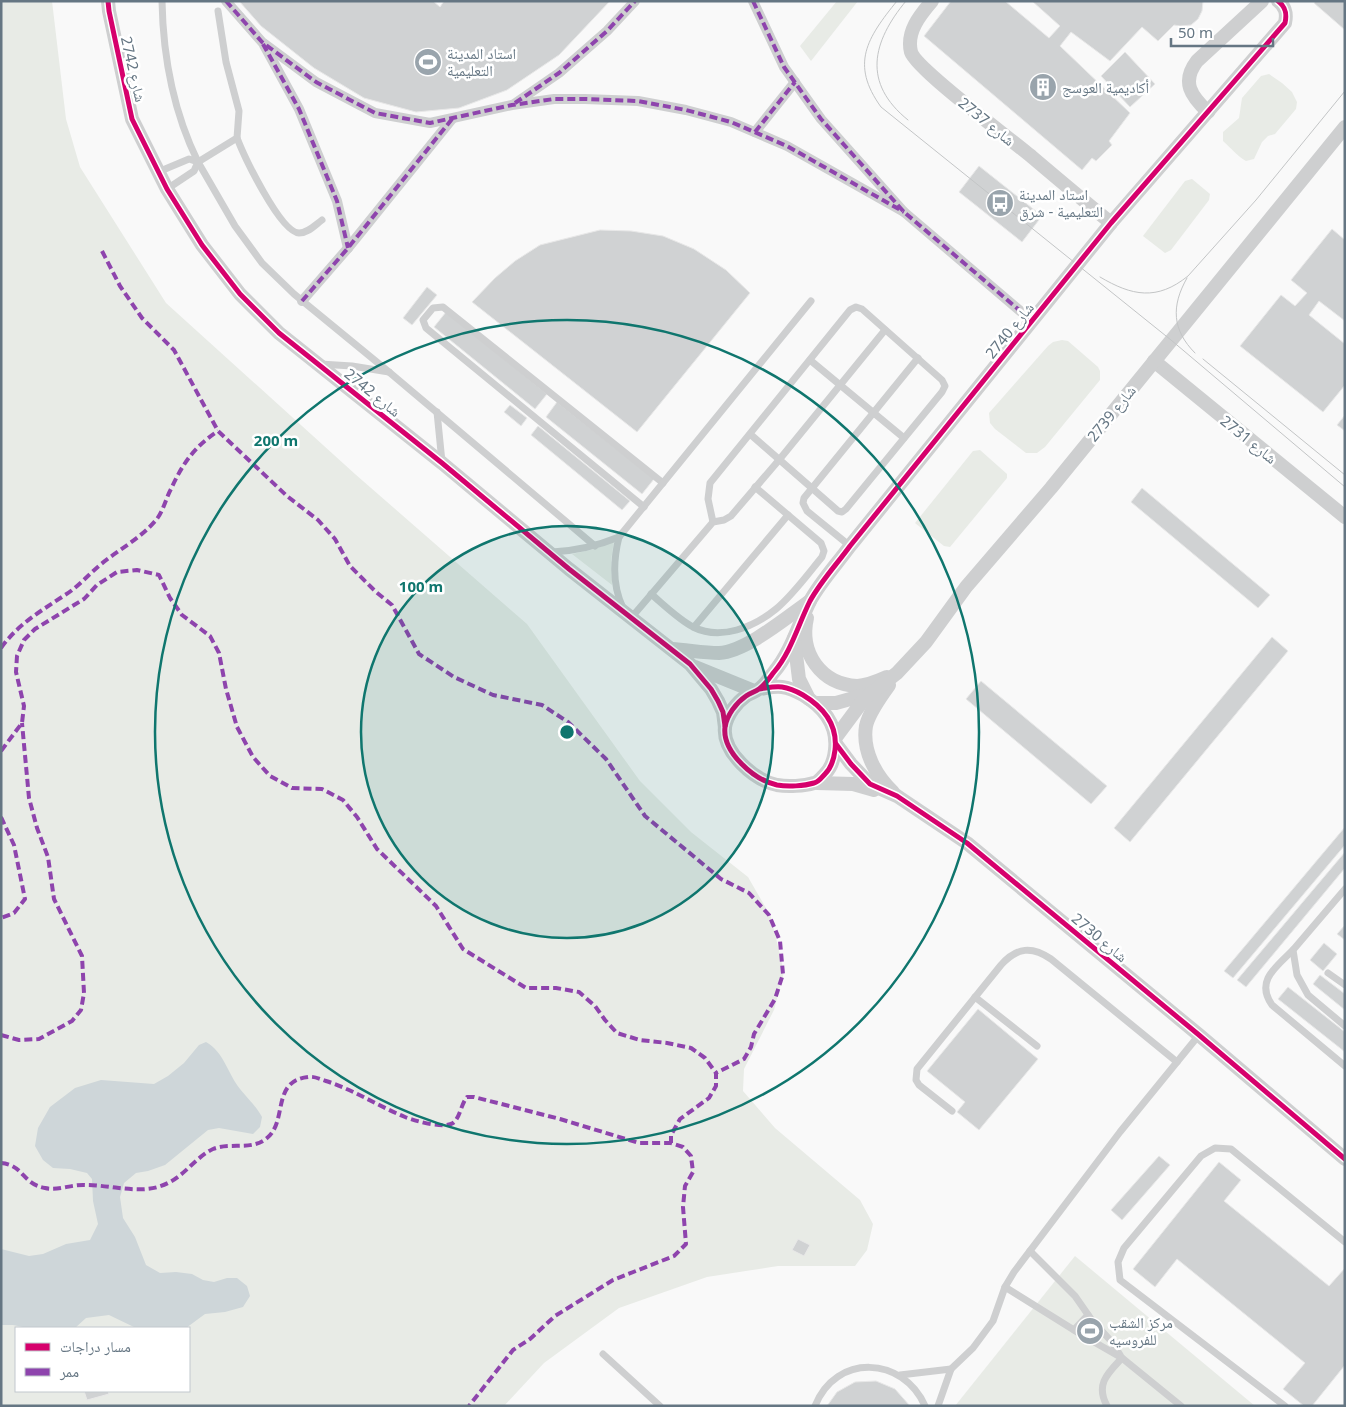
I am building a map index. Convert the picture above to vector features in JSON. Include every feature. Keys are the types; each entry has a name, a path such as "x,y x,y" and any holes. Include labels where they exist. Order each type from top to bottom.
{"street":[{"name":"شارع 2742","path":"108,1 122,78 132,119 167,189 202,245 240,294 279,333 442,463 628,616 690,664 711,689 718,701 723,712 725,728"},
{"path":"226,1 262,42 316,82 375,113 430,123 512,105 554,99 638,101 695,112 731,122 755,132 787,146 904,212"},
{"path":"512,105 559,72 607,31 635,1"},
{"path":"753,1 784,67 821,119 904,212 1032,321"},
{"name":"شارع 2737","path":"932,1 910,34 912,53 932,77 1033,158 1111,224"},
{"path":"1208,112 1197,102 1190,88 1192,67 1262,1"},
{"name":"شارع 2740","path":"757,690 780,664 820,585 850,546 1111,224 1285,23 1286,10 1278,1"},
{"path":"262,42 303,118 337,201 348,248"},
{"path":"755,132 795,82"},
{"path":"302,302 452,119"},
{"name":"شارع 2739","path":"836,740 859,705 896,673 926,642 966,587 1051,488 1345,127"},
{"name":"شارع 2731","path":"1154,361 1345,517"},
{"path":"811,601 805,627 805,640 811,659 823,674 840,683 858,686 896,673"},
{"path":"672,649 720,653 736,648 761,636 811,601"},
{"path":"794,637 798,673 812,701"},
{"name":"شارع 2742","path":"690,664 757,690"},
{"path":"896,673 873,710 866,726 867,746 872,765 882,782 897,796"},
{"path":"782,687 794,690 812,701 825,712 830,720 836,740 830,769 817,783 796,786 777,785 762,779 744,768 730,750 725,728 735,706 744,697 757,690 782,687"},
{"name":"شارع 2739","path":"812,701 836,703 872,693"},
{"name":"شارع 2730","path":"836,740 851,764 870,784 897,796 967,843 1345,1159"},
{"name":"شارع 2730","path":"817,783 853,784 897,796"}],"lane":[{"path":"162,1 162,29 176,106 186,136 198,162 235,226 262,263 302,302 389,372 596,546"},
{"path":"218,11 226,62 239,111 237,138 248,166 288,229 297,233 307,232 322,220"},
{"path":"167,189 194,171 198,162 237,138"},
{"path":"158,172 189,160 198,162"},
{"path":"549,552 578,550 596,546 619,537 811,301"},
{"path":"644,507 426,328 423,320 433,308 443,307 663,483"},
{"path":"713,522 708,499 710,483 850,310 856,307 862,309 942,380 944,386 942,392 842,512 838,511 750,434"},
{"path":"619,537 614,570 617,593 628,616 650,594 713,522 724,520 731,516 885,330"},
{"path":"850,546 807,511 803,503 804,498 918,358"},
{"path":"810,360 904,438"},
{"path":"318,364 352,366 389,372"},
{"path":"437,412 442,463"},
{"path":"650,594 694,627 710,632 727,632 744,628 767,616 777,608 822,557 824,551 821,544 755,487"},
{"path":"694,627 788,516"},
{"path":"1345,889 1274,970 1265,983 1266,996 1272,1005 1345,1066"},
{"path":"1293,950 1297,974 1308,995 1345,1026"},
{"path":"952,1111 919,1084 916,1074 917,1069 1009,957 1019,951 1042,952 1177,1062"},
{"path":"1328,973 1345,986"},
{"path":"975,997 1037,1046"},
{"path":"938,1406 951,1369 973,1348 993,1320 1005,1287 1014,1272 1120,1132 1199,1035"},
{"path":"1285,1406 1120,1280 1118,1262 1124,1248 1201,1156 1214,1148 1231,1149 1345,1242"},
{"path":"1030,1252 1075,1296 1122,1358"},
{"path":"1005,1287 1122,1358 1181,1406"},
{"path":"1074,1330 1088,1315"},
{"path":"603,1354 660,1406"},
{"path":"1107,1406 1101,1388 1106,1375 1122,1358"},
{"path":"815,1406 824,1389 831,1381 849,1371 875,1367 900,1375 916,1389 925,1406"},
{"path":"900,1375 951,1369"}],"shaded area":[{"path":"1,1 52,1 66,119 80,167 166,303 355,474 527,624 640,781 691,832 748,877 771,917 784,972 774,1010 744,1069 743,1091 775,1128 860,1200 873,1224 867,1250 855,1266 778,1266 707,1277 619,1308 544,1363 504,1406 1,1406"},
{"path":"837,1 858,1 811,61 800,46"},
{"path":"1269,74 1292,92 1297,102 1296,109 1275,134 1268,136 1262,142 1254,159 1246,161 1223,141 1223,132 1239,118 1242,98 1261,76"},
{"path":"1192,179 1210,194 1209,200 1171,250 1165,253 1143,236 1185,181"},
{"path":"1068,341 1098,367 1100,380 1045,447 1037,453 1026,453 995,429 990,423 989,413 1048,346 1053,342"},
{"path":"980,450 1007,474 1007,478 950,547 944,546 915,523 973,451"},
{"path":"614,541 611,561 612,585 572,554 595,549"},
{"path":"206,1042 217,1051 240,1089 262,1117 260,1127 253,1134 219,1128 208,1130 165,1165 136,1173 124,1183 120,1197 123,1218 135,1237 146,1265 160,1273 192,1274 203,1280 214,1282 227,1278 237,1278 247,1286 250,1296 243,1307 225,1312 205,1314 187,1327 134,1327 109,1315 86,1318 76,1327 1,1325 1,1249 29,1256 43,1254 66,1244 90,1240 98,1224 93,1201 92,1179 87,1173 53,1168 43,1160 35,1146 38,1128 50,1107 75,1088 101,1080 154,1084 184,1063 199,1045"},
{"name":"مركز الشقب للفروسيه","path":"1075,1256 1255,1406 955,1406"}],"building":[{"name":"استاد المدينة التعليمية","path":"239,1 433,1 440,7 444,1 610,1 559,55 507,90 459,108 416,112 364,98 314,68 261,26"},
{"name":"أكاديمية العوسج","path":"951,1 1005,1 1049,38 1060,26 1032,1 1203,1 1202,11 1198,19 1191,25 1174,25 1158,41 1142,27 1110,61 1071,32 1060,46 1130,113 1109,141 1112,145 1096,161 1092,158 1082,170 924,36"},
{"path":"1315,1 1345,1 1345,30 1314,3"},
{"path":"1125,52 1155,84 1130,107 1101,76"},
{"path":"979,166 1042,216 1022,242 959,192"},
{"path":"1332,229 1345,240 1345,321 1319,301 1309,315 1345,344 1345,385 1323,412 1240,346 1281,295 1295,306 1307,293 1291,280"},
{"path":"600,230 631,231 663,236 694,249 726,270 750,293 637,432 472,302 515,261 540,245"},
{"path":"427,287 437,295 412,325 403,318"},
{"path":"446,312 547,394 535,409 434,327"},
{"path":"557,402 654,479 642,494 546,417"},
{"path":"510,405 527,418 521,426 504,412"},
{"path":"1345,415 1345,431 1337,425"},
{"path":"538,426 630,501 622,510 531,435"},
{"path":"1142,488 1270,595 1258,608 1131,502"},
{"path":"1272,637 1288,651 1130,842 1114,828"},
{"path":"981,681 1107,786 1091,804 966,699"},
{"path":"1345,827 1345,845 1233,978 1224,971"},
{"path":"1345,852 1345,868 1246,987 1237,980"},
{"path":"1345,925 1345,940 1337,934"},
{"path":"1324,943 1337,954 1323,971 1310,960"},
{"path":"1320,975 1345,994 1345,1010 1313,984"},
{"path":"1288,987 1345,1032 1345,1052 1278,999"},
{"path":"978,1009 1038,1059 979,1130 957,1112 965,1102 927,1071"},
{"path":"1159,1156 1170,1165 1122,1220 1111,1210"},
{"path":"1219,1162 1241,1180 1224,1201 1329,1286 1345,1268 1345,1365 1312,1406 1304,1406 1283,1389 1305,1363 1177,1259 1155,1287 1133,1269"},
{"path":"798,1239 810,1245 804,1256 792,1250"},
{"path":"876,1381 895,1389 910,1406 827,1406 837,1392 855,1382"},
{"path":"84,1392 108,1392 109,1394 87,1400"}],"tram line":[{"path":"897,1 877,27 866,52 866,78 881,107 1171,340 1345,487"},
{"path":"906,1 894,16 886,32 877,62 878,77 884,92 893,106 908,120"},
{"path":"1100,277 1123,288 1144,293 1166,289 1188,276 1256,200 1345,91"},
{"path":"1187,278 1178,298 1176,317 1182,336 1195,353"},
{"path":"1203,359 1345,475"}],"marked path":[{"path":"226,1 262,42 316,82 375,113 430,123 512,105 554,99 638,101 686,110 731,122 787,146 904,212"},
{"path":"515,103 559,73 607,31 635,1"},
{"path":"753,1 784,67 821,119 904,212 1032,321"},
{"path":"263,44 299,109 337,201 348,248"},
{"path":"755,132 795,82"},
{"path":"302,301 348,248 452,119"},
{"path":"102,251 120,286 142,318 174,350 218,431 287,496 318,520 335,539 350,566 392,605 419,654 454,677 493,695 542,705 568,722 606,759 645,816 721,879 749,893 769,915 780,941 783,974 775,999 754,1034 751,1047 744,1059 716,1073"},
{"path":"1,648 22,625 74,588 100,565 150,527 161,513 175,480 185,463 202,443 218,431"},
{"path":"1,751 22,723 24,706 16,672 17,656 24,640 35,629 84,599 97,585 117,572 137,570 159,575 170,598 182,615 210,636 219,653 226,689 237,727 253,757 270,776 292,788 322,789 343,800 357,817 377,849 436,906 463,949 526,988 556,988 579,992 595,1006 617,1033 640,1040 691,1048 705,1058 716,1073 716,1086 709,1098 680,1119 671,1135 671,1143"},
{"path":"1,1035 19,1040 39,1039 72,1021 81,1010 84,993 82,956 54,899 48,857 37,828 29,798 22,723"},
{"path":"1,817 14,845 25,899 14,913 1,918"},
{"path":"1,1163 9,1164 32,1183 45,1188 55,1189 81,1185 128,1189 158,1187 174,1180 213,1149 255,1144 267,1138 277,1122 284,1094 289,1086 296,1080 310,1077 315,1077 346,1089 405,1117 429,1124 449,1125 453,1123 467,1097 474,1097 560,1119 639,1143 671,1143 683,1147 691,1156 693,1172 685,1186 683,1207 686,1244 674,1256 613,1280 555,1316 530,1339 513,1350 469,1406"}],"cycle path":[{"path":"108,1 132,119 167,189 202,245 240,294 279,333 442,463 569,569 690,664 711,689 718,701 723,712 725,726"},
{"path":"759,689 785,687 793,690 817,705 828,717 834,732 835,753 829,769 817,782 801,785 777,785 759,777 741,764 734,755 725,736 725,727 730,714 742,699 763,685 780,664 790,647 814,594 850,546 1111,223 1285,23 1285,11 1278,1"},
{"path":"836,744 851,764 870,784 897,796 967,843 1345,1159"}],"place":[{"name":"استاد المدينة التعليمية","path":"428,62"},
{"name":"أكاديمية العوسج","path":"1043,87"},
{"name":"استاد المدينة التعليمية - شرق","path":"1000,203"},
{"name":"مركز الشقب للفروسيه","path":"1090,1331"}]}
